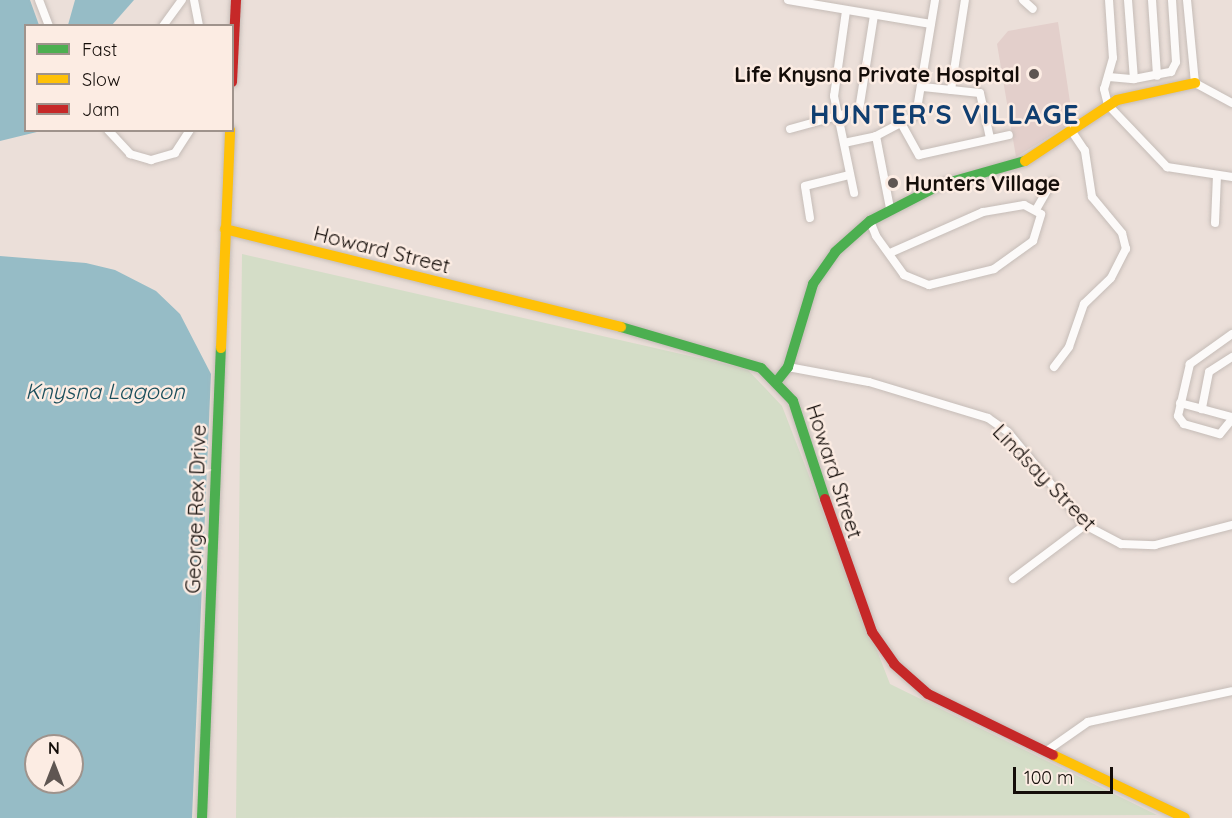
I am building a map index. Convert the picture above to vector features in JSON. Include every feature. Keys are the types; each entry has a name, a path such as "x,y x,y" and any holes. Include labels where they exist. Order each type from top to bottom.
{"street":[{"path":"39,0 48,24"},
{"path":"164,24 182,0"},
{"path":"194,0 199,24"},
{"path":"234,41 236,0"},
{"path":"788,0 931,24"},
{"path":"844,143 876,136 918,111 935,0"},
{"path":"951,90 965,0"},
{"path":"1023,0 1033,9"},
{"path":"1109,0 1113,58 1104,89 1108,105 1167,167 1232,177"},
{"path":"1128,0 1134,79"},
{"path":"1152,0 1157,76"},
{"path":"1109,77 1134,79 1170,72 1176,62 1172,0"},
{"path":"1187,0 1196,83"},
{"path":"846,11 834,92 854,193"},
{"path":"790,129 838,120 861,104 874,15"},
{"path":"777,381 788,367 813,284 835,252 870,221 890,208 948,182 1024,164 1073,133 1108,105 1136,93 1196,83 1232,103"},
{"path":"923,87 982,95 990,138"},
{"path":"901,123 920,155 1009,135"},
{"path":"110,132 130,154 151,160 176,153 189,132"},
{"name":"George Rex Drive","path":"202,818 230,132"},
{"path":"1054,367 1069,346 1084,304 1112,278 1126,249 1122,233 1092,197 1084,151 1073,133"},
{"path":"876,136 890,208"},
{"path":"810,218 804,186 849,175"},
{"path":"1215,223 1217,176"},
{"path":"870,221 890,253 915,282 971,278 1033,242 1041,225 1037,208 1052,182"},
{"path":"890,253 983,212 1024,205 1037,208"},
{"name":"Howard Street","path":"225,230 730,356 777,381 796,410 844,562 883,651 928,694 1185,818"},
{"path":"1180,403 1232,418 1226,432 1209,433 1180,422 1180,403 1192,360 1232,334"},
{"path":"1203,409 1209,372 1232,357"},
{"name":"Lindsay Street","path":"788,367 869,382 988,418 1008,432 1085,525 1121,544 1143,546 1232,525"},
{"path":"1013,579 1085,525"},
{"path":"1048,750 1088,722 1232,691"}],"shaded area":[{"name":"Life Knysna Private Hospital","path":"1058,22 1073,122 1016,157 997,44 1008,31"}],"green space":[{"path":"242,254 747,369 782,406 890,684 1157,815 236,818"}],"water":[{"path":"0,0 30,0 39,24 24,24 24,132 37,132 0,141"},
{"path":"75,0 134,0 113,24 68,24"},
{"name":"Knysna Lagoon","path":"0,256 86,263 115,270 156,291 180,314 211,374 192,818 0,818"}],"traffic: fast":[{"path":"777,381 788,367 813,284 835,252 870,221 940,185 1025,161"},
{"path":"621,327 761,368 793,401 825,499"},
{"path":"202,818 221,348"}],"traffic: slow":[{"path":"1025,161 1117,100 1195,83"},
{"path":"221,348 230,132"},
{"path":"225,229 621,327"},
{"path":"1053,755 1185,818"}],"traffic: jam":[{"path":"234,41 236,0"},
{"path":"825,499 872,632 894,664 928,694 1053,755"}],"place":[{"name":"Life Knysna Private Hospital","path":"1034,74"},
{"name":"Hunters Village","path":"893,183"}],"district":[{"name":"HUNTER'S VILLAGE","path":"945,115"}]}
